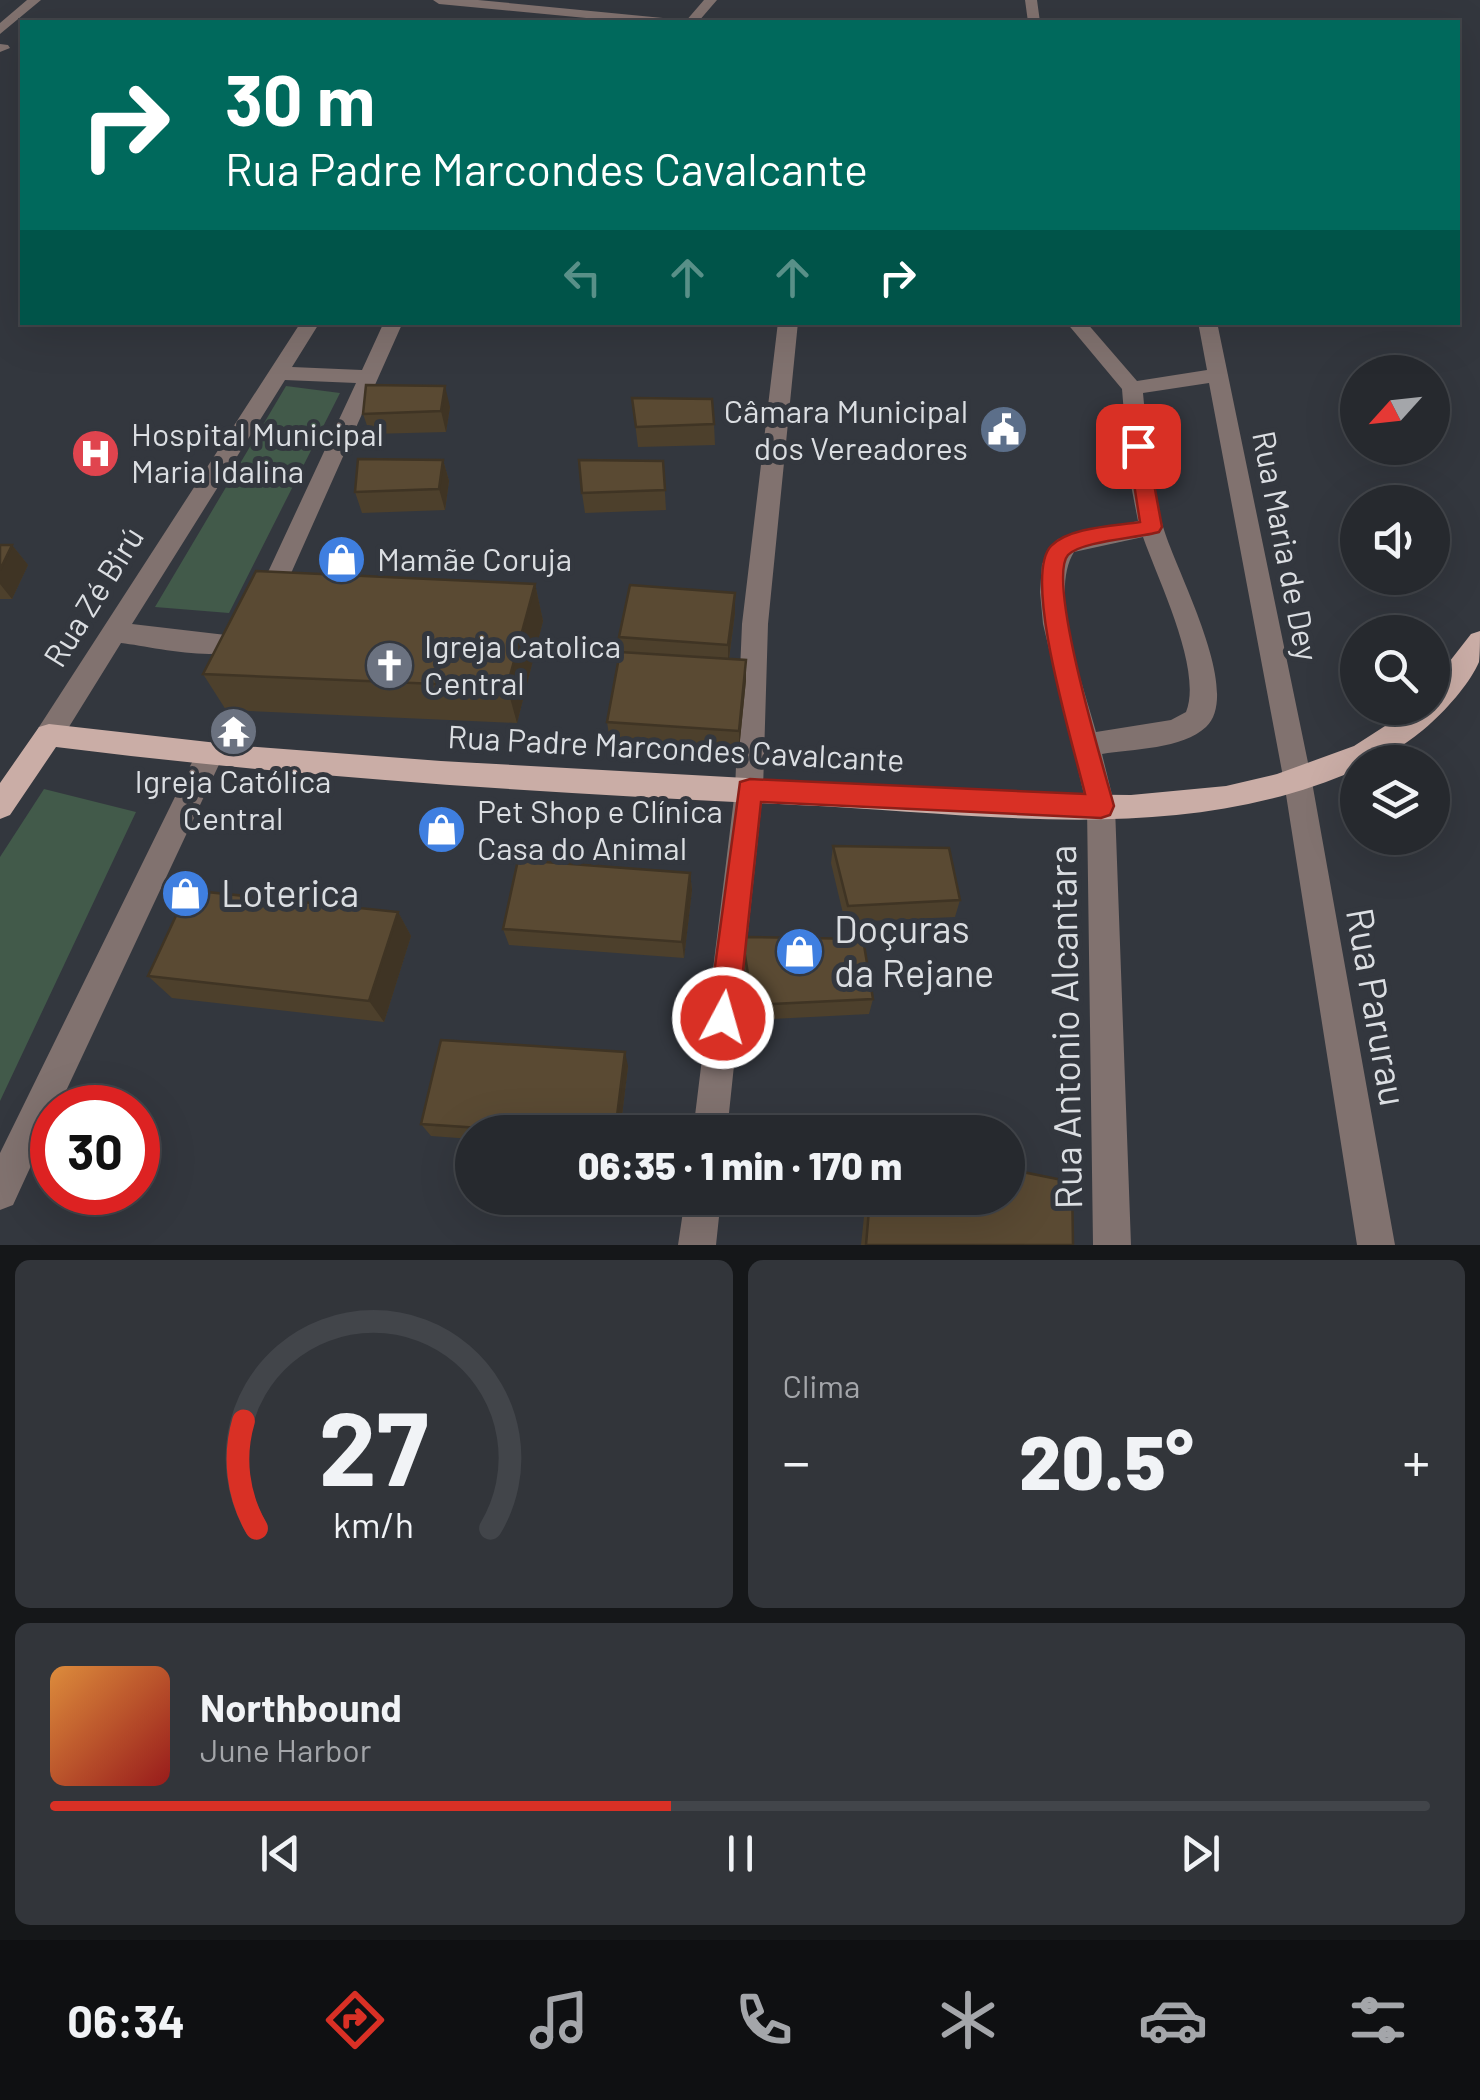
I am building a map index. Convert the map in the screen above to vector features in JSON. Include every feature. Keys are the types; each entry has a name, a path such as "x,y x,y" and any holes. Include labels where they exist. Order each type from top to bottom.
{"main road":[{"name":"Rua Padre Marcondes Cavalcante","path":"1450,681 1480,641"},
{"name":"Rua Padre Marcondes Cavalcante","path":"49,735 209,756 750,790 1101,806 1224,799 1298,782 1374,748 1405,725"},
{"name":"Rua Zé Birú","path":"0,806 49,735"}],"street":[{"path":"440,0 568,18 616,20"},
{"path":"693,20 711,0"},
{"path":"0,30 40,6"},
{"path":"516,20 523,10"},
{"path":"1,49 20,33"},
{"name":"Rua Zé Birú","path":"49,735 309,325"},
{"path":"113,632 226,646 239,642 253,628 393,325"},
{"path":"712,1115 750,790 755,624 788,325"},
{"path":"1078,325 1132,388 1140,475 1151,527 1202,668 1206,696 1196,719 1176,730 1088,744"},
{"name":"Rua Maria de Dey","path":"1208,325 1298,782"},
{"path":"276,374 368,377"},
{"path":"1132,388 1218,374"},
{"name":"Rua Antonio Alcantara","path":"1112,1245 1101,806 1056,624 1052,592 1058,551 1074,542 1151,527"},
{"path":"0,1192 209,756"},
{"name":"Rua Parurau","path":"1298,782 1376,1245"},
{"path":"697,1245 701,1215"}],"green space":[{"path":"286,386 340,393 229,613 155,607"},
{"path":"44,789 136,812 0,1101 0,857"}],"building":[{"path":"366,385 445,386 441,411 363,414"},
{"path":"632,398 712,399 714,424 636,427"},
{"path":"358,459 443,460 439,489 355,492"},
{"path":"579,460 663,461 665,490 582,493"},
{"path":"0,545 12,545 0,570"},
{"path":"256,571 535,584 507,687 203,674"},
{"path":"630,585 735,593 728,645 619,637"},
{"path":"620,652 746,660 739,731 607,722"},
{"path":"833,846 949,848 960,900 848,906"},
{"path":"518,860 690,873 682,942 503,929"},
{"path":"188,890 398,912 369,1001 148,976"},
{"path":"742,937 863,939 873,999 753,1005"},
{"path":"441,1040 625,1052 617,1115 455,1115 455,1126 421,1124"},
{"path":"1025,1172 1072,1182 1073,1245 866,1245 869,1215 1025,1215"}],"place":[{"name":"Câmara Municipal dos Vereadores","path":"1003,430"},
{"name":"Hospital Municipal Maria Idalina","path":"96,453"},
{"name":"Mamãe Coruja","path":"342,560"},
{"name":"Igreja Catolica Central","path":"389,665"},
{"name":"Igreja Católica Central","path":"233,732"},
{"name":"Pet Shop e Clínica Casa do Animal","path":"442,830"},
{"name":"Loterica","path":"186,894"},
{"name":"Doçuras da Rejane","path":"799,952"}],"route":[{"path":"723,1018 750,790 1101,806 1056,624 1054,564 1058,551 1066,545 1151,527 1138,446"}]}
